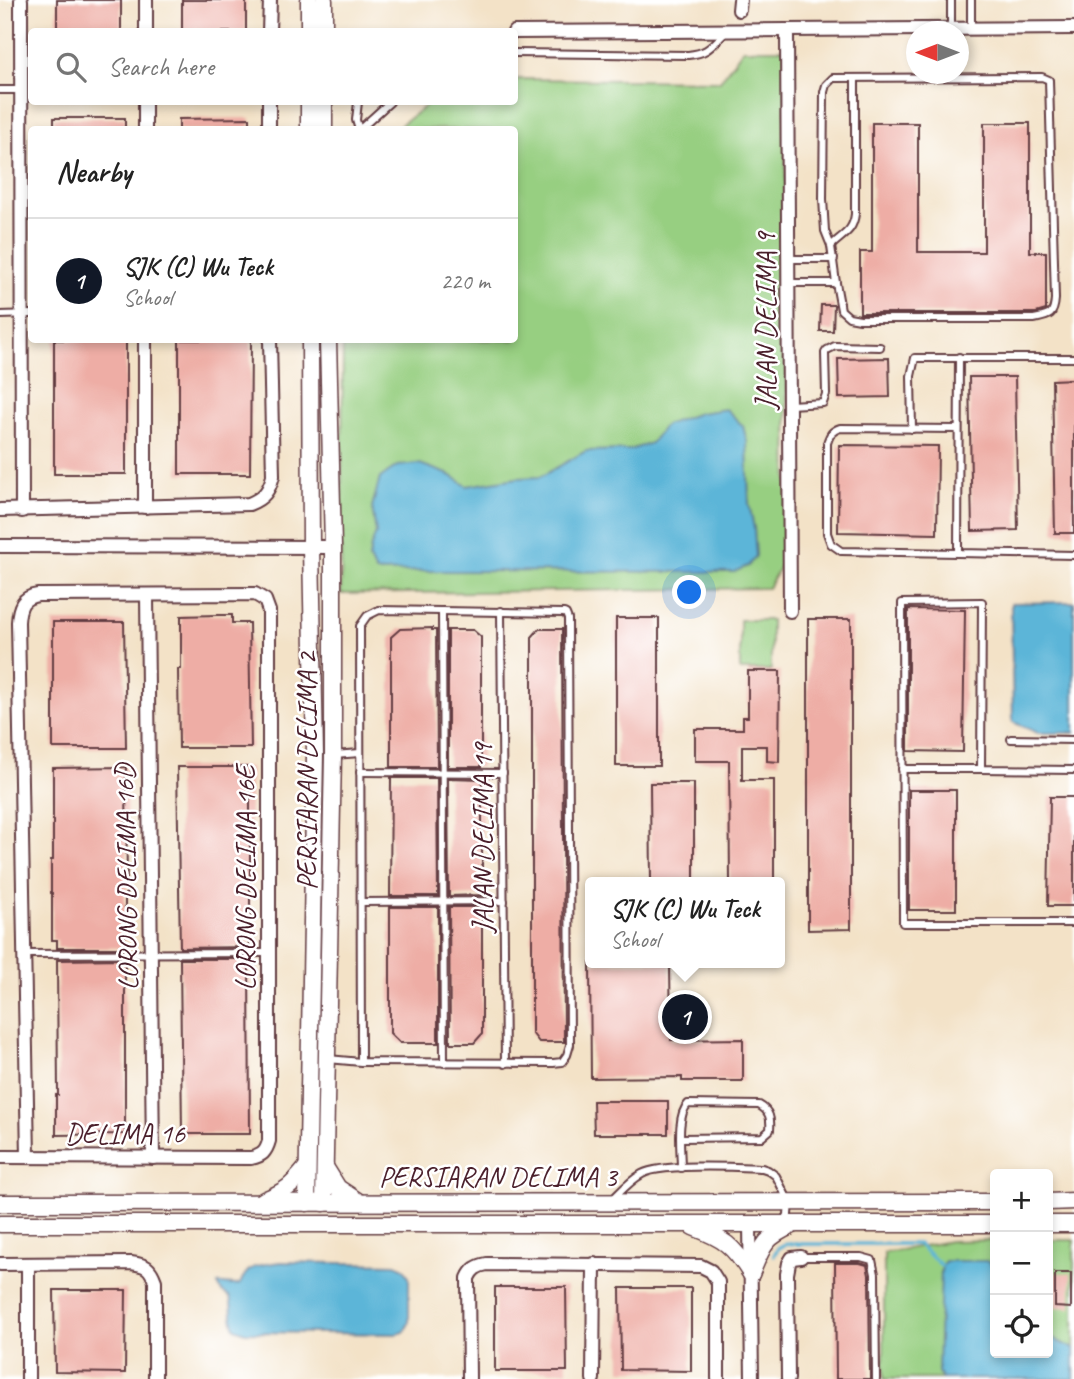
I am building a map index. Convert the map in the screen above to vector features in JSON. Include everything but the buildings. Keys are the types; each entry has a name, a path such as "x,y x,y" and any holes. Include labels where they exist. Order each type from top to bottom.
{"street":[{"path":"21,0 25,81 27,314 22,511"},
{"path":"146,0 146,28"},
{"path":"269,28 270,0"},
{"path":"309,0 309,28"},
{"path":"324,0 324,28"},
{"path":"971,29 1074,28"},
{"path":"518,32 906,29"},
{"name":"JALAN DELIMA 9","path":"788,30 790,611"},
{"path":"145,105 145,126"},
{"path":"268,105 269,126"},
{"path":"309,105 309,126"},
{"path":"324,105 324,126"},
{"path":"145,343 145,507"},
{"path":"0,510 249,504 260,499 270,489 273,476 270,343"},
{"name":"PERSIARAN DELIMA 2","path":"310,343 315,754 307,1167 315,1204"},
{"name":"PERSIARAN DELIMA 2","path":"315,1204 325,1167 333,755 328,343"},
{"path":"0,546 332,547"},
{"name":"LORONG DELIMA 16E","path":"147,596 255,594 265,600 269,611 269,1141 266,1151 251,1158"},
{"path":"28,1157 18,614 23,601 38,595 147,596"},
{"name":"LORONG DELIMA 16D","path":"147,596 153,1157"},
{"name":"DELIMA 16","path":"0,1157 251,1158"},
{"path":"259,1203 292,1186 307,1167"},
{"path":"325,1167 338,1188 359,1202"},
{"path":"723,1202 736,1207 750,1224"},
{"path":"752,1379 750,1224 757,1212 770,1202"},
{"path":"989,1202 989,1224"},
{"name":"PERSIARAN DELIMA 3","path":"0,1203 989,1202"},
{"path":"1053,1202 1074,1202"},
{"path":"297,1224 315,1204 336,1224"},
{"name":"PERSIARAN DELIMA 3","path":"0,1224 989,1224"},
{"path":"684,1224 709,1233 730,1246 751,1274"},
{"path":"751,1274 764,1243 789,1224"},
{"path":"1053,1224 1074,1224"},
{"path":"788,1379 787,1274 792,1258 801,1257"},
{"path":"0,1264 131,1263 143,1265 152,1271 155,1281 155,1379"},
{"path":"27,1379 28,1264"},
{"path":"469,1379 468,1279 471,1271 487,1264 701,1266 711,1271 718,1282 718,1379"},
{"path":"593,1379 594,1264"}],"lane":[{"path":"951,0 951,21"},
{"path":"971,0 971,29"},
{"path":"518,53 701,54 727,31"},
{"path":"1042,77 1049,80 1054,309 1049,316 1034,319 860,319 849,317 841,310 834,259 825,231 824,92 829,80 833,78 855,78 1042,77"},
{"path":"831,246 851,230 854,223 855,78"},
{"path":"0,90 25,81"},
{"path":"358,105 358,126"},
{"path":"363,126 387,105"},
{"path":"790,259 834,259"},
{"path":"790,283 836,283"},
{"path":"0,315 27,314"},
{"path":"790,405 823,403 826,394 825,353 830,348 880,347"},
{"path":"958,553 959,357"},
{"path":"912,429 911,376 915,358 1074,358"},
{"path":"958,429 840,428 830,434 827,443 827,533 831,544 841,551 1074,555"},
{"path":"981,769 982,602 902,603 903,923 1074,923"},
{"path":"328,1059 361,1062 505,1064 562,1062 568,1055 566,614 379,610 367,616 360,626 361,1062"},
{"path":"442,611 444,1063"},
{"name":"JALAN DELIMA 19","path":"501,611 505,1064"},
{"path":"1011,739 1074,740"},
{"path":"315,754 360,753"},
{"path":"902,769 1074,770"},
{"path":"360,772 503,773"},
{"path":"360,902 504,901"},
{"path":"24,954 270,953"},
{"path":"681,1138 762,1137 769,1130 770,1116 760,1105 688,1104 682,1111 681,1138 681,1168"},
{"path":"609,1202 640,1175 657,1170 755,1168 768,1170 776,1176 789,1202 789,1224"},
{"path":"801,1257 861,1257 872,1260 875,1275 876,1379"}],"green space":[{"path":"743,49 785,49 788,552 768,588 341,594 343,343 518,343 518,126 399,126 427,105 518,105 518,79 720,81"},
{"path":"740,620 771,620 771,670 740,670"},
{"path":"990,1240 990,1358 1053,1358 1053,1240 1074,1240 1074,1379 884,1379 884,1253 950,1241"}],"water":[{"path":"726,409 743,426 747,442 749,504 756,556 748,566 734,572 376,572 369,559 376,533 372,507 380,478 397,466 420,464 450,475 467,486 540,477 586,451 630,450 651,443 665,425 699,413"},
{"path":"1074,602 1074,733 1038,733 1013,722 1011,603"},
{"path":"945,1261 987,1261 990,1264 990,1358 1053,1358 1054,1339 1074,1349 1074,1379 942,1379 938,1372 941,1270"},
{"path":"280,1262 396,1264 404,1268 409,1277 409,1323 404,1332 397,1334 245,1332 235,1328 230,1297 222,1292 218,1284 240,1284 251,1269"}],"waterway":[{"path":"774,1255 778,1248 785,1244 918,1244 942,1266"}],"place":[{"name":"SJK (C) Wu Teck","path":"685,1017"}]}
